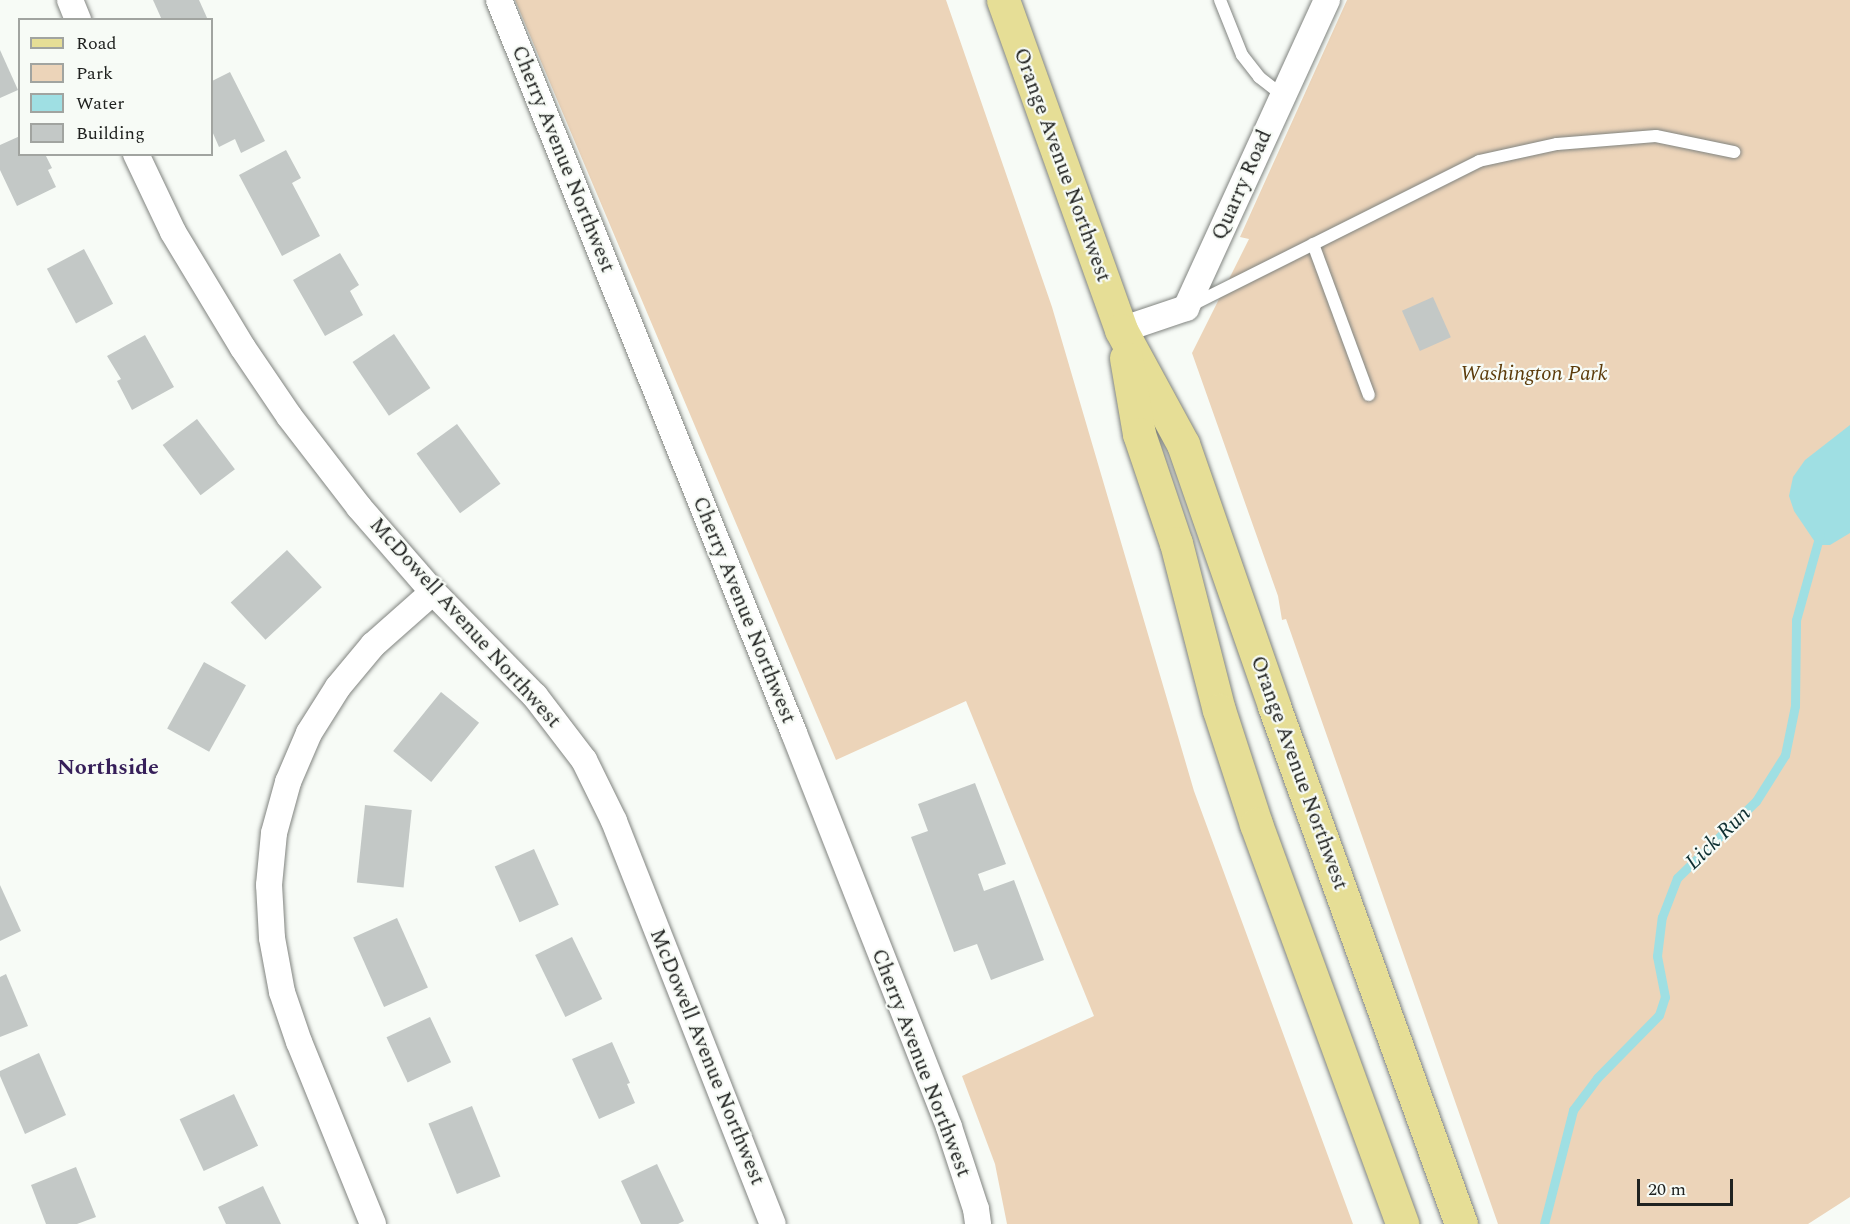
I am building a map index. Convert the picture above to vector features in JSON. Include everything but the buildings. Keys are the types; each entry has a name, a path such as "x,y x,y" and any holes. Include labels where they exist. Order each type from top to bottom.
{"main road":[{"name":"Orange Avenue Northwest","path":"1003,0 1121,330 1183,444 1274,706 1461,1224"},
{"name":"Orange Avenue Northwest","path":"1121,330 1139,434 1176,543 1219,710 1256,824 1402,1224"}],"street":[{"path":"70,0 77,18"},
{"name":"Cherry Avenue Northwest","path":"499,0 794,733 949,1127 976,1209 978,1224"},
{"name":"Quarry Road","path":"1186,308 1327,0"},
{"name":"McDowell Avenue Northwest","path":"137,156 173,232 243,348 289,416 359,507 433,592 535,696 595,778 773,1224"},
{"path":"1121,330 1186,308"},
{"path":"373,1224 299,1042 282,992 272,938 269,885 274,833 288,782 309,732 338,687 373,645 433,592"}],"lane":[{"path":"1220,0 1242,55 1259,77 1282,95"},
{"path":"1186,308 1479,161 1546,146 1656,136 1734,152"},
{"path":"1314,244 1369,395"}],"green space":[{"path":"515,0 946,0 1052,307 1194,791 1353,1224 1007,1224 995,1164 962,1076 1094,1016 966,701 836,760"},
{"name":"Washington Park","path":"1347,0 1850,0 1850,1197 1808,1224 1498,1224 1286,619 1282,620 1278,596 1192,353 1249,239 1240,237"}],"water":[{"path":"1850,425 1850,533 1830,545 1817,545 1794,511 1789,496 1793,477 1805,460"}],"waterway":[{"name":"Lick Run","path":"1544,1224 1573,1110 1597,1078 1659,1015 1665,997 1657,956 1662,917 1677,878 1756,801 1785,755 1795,706 1796,620 1820,534"}],"district":[{"name":"Northside","path":"108,768"}]}
